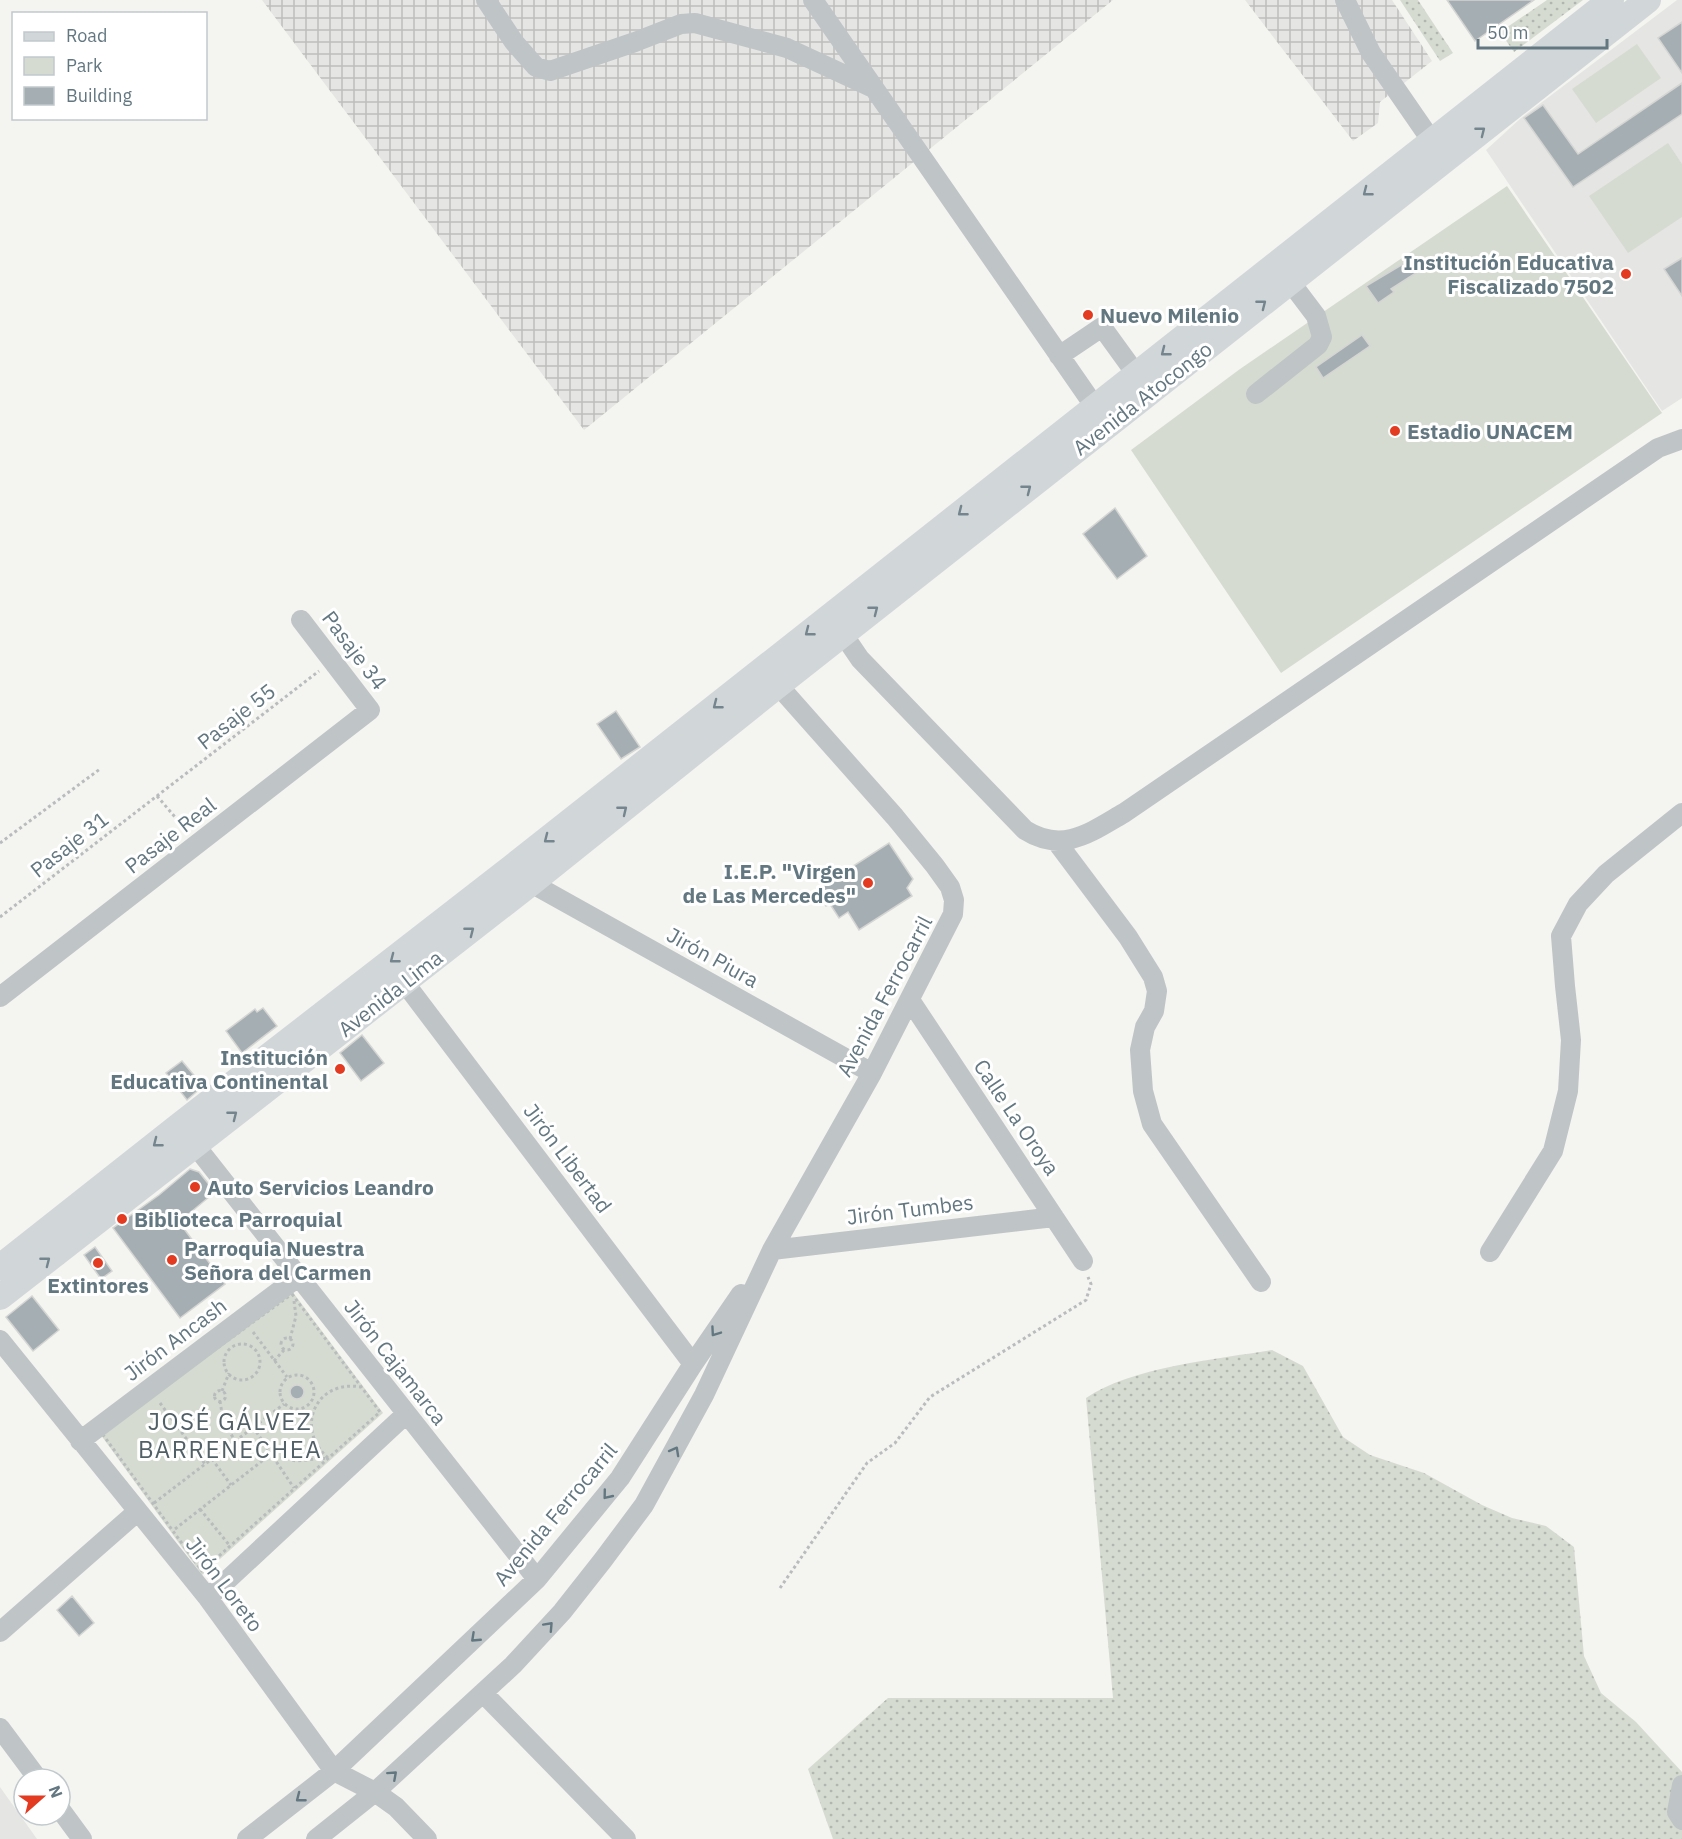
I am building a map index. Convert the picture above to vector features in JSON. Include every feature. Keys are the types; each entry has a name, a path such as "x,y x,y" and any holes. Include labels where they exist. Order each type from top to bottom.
{"main road":[{"name":"Avenida Atocongo","path":"1501,101 1611,0"},
{"name":"Avenida Atocongo","path":"771,677 1501,101 1648,0"},
{"name":"Avenida Lima","path":"0,1297 531,883 771,677"},
{"name":"Avenida Lima","path":"0,1267 511,868 771,677"}],"street":[{"path":"486,0 514,42 536,68 550,71 681,24 695,23 787,48 873,89"},
{"path":"813,0 1101,416"},
{"path":"1345,0 1371,54 1438,151"},
{"path":"1256,394 1318,345 1322,337 1316,316 1283,273"},
{"path":"1059,356 1102,327 1143,383"},
{"path":"839,623 860,659 1025,830 1038,838 1075,839 1124,813 1658,447 1682,439"},
{"name":"Pasaje 34","path":"301,620 370,710"},
{"name":"Avenida Ferrocarril","path":"316,1839 375,1792 513,1665 562,1612 644,1504 704,1395 772,1250 872,1073 953,915 954,900 950,887 935,866 895,817 771,677"},
{"name":"Pasaje Real","path":"0,997 370,710"},
{"path":"1490,1251 1552,1151 1568,1091 1571,1040 1564,986 1562,936 1578,904 1606,874 1682,813"},
{"path":"1056,840 1128,937 1153,977 1157,991 1154,1011 1145,1027 1140,1050 1143,1091 1152,1124 1261,1282"},
{"name":"Jirón Piura","path":"531,883 872,1073"},
{"name":"Jirón Libertad","path":"404,982 693,1364"},
{"name":"Calle La Oroya","path":"910,999 1083,1261"},
{"name":"Jirón Cajamarca","path":"195,1145 295,1285 406,1414 537,1579"},
{"name":"Jirón Tumbes","path":"772,1250 1054,1217"},
{"name":"Avenida Ferrocarril","path":"247,1839 334,1771 537,1579 620,1478 693,1364 772,1250"},
{"name":"Jirón Ancash","path":"81,1440 295,1285"},
{"name":"Jirón Loreto","path":"0,1340 81,1440 147,1504 208,1598 334,1771 375,1792 396,1807 428,1839"},
{"path":"208,1598 406,1414"},
{"path":"0,1632 147,1504"},
{"path":"483,1693 626,1839"},
{"path":"0,1728 29,1767"},
{"path":"1682,1785 1677,1812 1682,1820"},
{"path":"72,1825 82,1839"}],"path":[{"name":"Pasaje 55","path":"157,796 333,661"},
{"path":"0,843 100,769"},
{"path":"157,796 198,844"},
{"name":"Pasaje 31","path":"0,917 157,796"},
{"path":"780,1588 867,1463 895,1443 930,1397 1086,1300 1091,1284 1083,1261"},
{"path":"284,1404 212,1459 147,1504 101,1432 248,1325 295,1285"},
{"path":"274,1361 292,1345 290,1339 296,1316 295,1285"},
{"path":"194,1559 202,1571 380,1412 361,1387 295,1285"},
{"path":"248,1325 287,1377"},
{"path":"284,1350 281,1342 285,1338 290,1339"},
{"path":"222,1390 229,1373 225,1360 231,1348 244,1344 251,1346 260,1357 260,1364 254,1376 241,1380 229,1373"},
{"path":"256,1351 263,1346"},
{"path":"298,1374 310,1380 315,1393 308,1406 296,1410 284,1404 279,1391 287,1377 298,1374"},
{"path":"328,1458 321,1452 312,1435 313,1413 321,1399 335,1389 361,1387"},
{"path":"217,1390 222,1390 225,1399 215,1400 217,1390"},
{"path":"220,1401 223,1420 235,1441"},
{"path":"160,1403 205,1464"},
{"path":"308,1406 313,1413"},
{"path":"253,1427 294,1488"},
{"path":"271,1454 296,1461 328,1458"},
{"path":"173,1531 271,1454"},
{"path":"212,1459 231,1485"},
{"path":"200,1509 230,1546"}],"shaded area":[{"path":"262,0 1113,0 584,430"},
{"path":"1245,0 1392,0 1432,61 1380,102 1378,123 1353,141"},
{"name":"Institución Educativa Fiscalizado 7502","path":"1677,0 1682,0 1682,398 1662,411 1486,150 1521,118"},
{"path":"0,1787 12,1804 12,1827 28,1827 37,1839 0,1839"}],"green space":[{"path":"1400,0 1418,0 1453,53 1440,61"},
{"path":"1547,0 1583,0 1514,52 1500,32"},
{"path":"1637,44 1661,78 1596,123 1572,89"},
{"path":"1668,143 1682,164 1682,217 1628,253 1589,196"},
{"name":"Estadio UNACEM","path":"1507,186 1662,413 1281,673 1131,450 1240,369"},
{"path":"292,1291 383,1413 202,1575 98,1431"},
{"path":"1272,1350 1303,1366 1343,1437 1370,1455 1424,1473 1482,1505 1512,1518 1546,1526 1574,1547 1584,1656 1601,1693 1636,1722 1682,1772 1682,1839 833,1839 808,1769 888,1698 1113,1698 1086,1398 1105,1387 1150,1372"}],"building":[{"path":"1447,0 1534,0 1475,41"},
{"path":"1682,22 1682,73 1658,38"},
{"path":"1682,83 1682,114 1573,187 1524,118 1543,105 1578,154"},
{"path":"1682,258 1682,296 1664,269"},
{"path":"1408,261 1416,273 1391,289 1394,292 1378,303 1366,286"},
{"path":"1362,335 1370,346 1323,378 1316,367"},
{"path":"1115,508 1147,556 1117,579 1083,534"},
{"path":"616,711 640,747 621,759 597,724"},
{"name":"I.E.P. \"Virgen de Las Mercedes\"","path":"889,843 913,879 907,888 912,896 859,930 848,912 839,918 830,904 826,906 816,890"},
{"path":"263,1008 277,1026 242,1053 226,1031 255,1009 257,1012"},
{"path":"362,1035 384,1063 361,1081 340,1053"},
{"path":"182,1061 203,1086 187,1100 166,1073"},
{"name":"Parroquia Nuestra Señora del Carmen","path":"190,1169 199,1172 215,1192 179,1222 225,1284 180,1318 113,1228"},
{"name":"Extintores","path":"95,1247 112,1271 101,1279 84,1255"},
{"path":"32,1296 59,1330 33,1351 6,1317"},
{"path":"294,1385 300,1385 304,1392 300,1399 294,1399 290,1395 290,1389"},
{"path":"72,1596 94,1623 79,1636 57,1610"}],"place":[{"name":"Institución Educativa Fiscalizado 7502","path":"1626,274"},
{"name":"Nuevo Milenio","path":"1088,315"},
{"name":"Estadio UNACEM","path":"1395,431"},
{"name":"I.E.P. \"Virgen de Las Mercedes\"","path":"868,883"},
{"name":"Institución Educativa Continental","path":"340,1069"},
{"name":"Auto Servicios Leandro","path":"195,1187"},
{"name":"Biblioteca Parroquial","path":"122,1219"},
{"name":"Parroquia Nuestra Señora del Carmen","path":"172,1260"},
{"name":"Extintores","path":"98,1263"}],"district":[{"name":"JOSÉ GÁLVEZ BARRENECHEA","path":"230,1435"}]}
